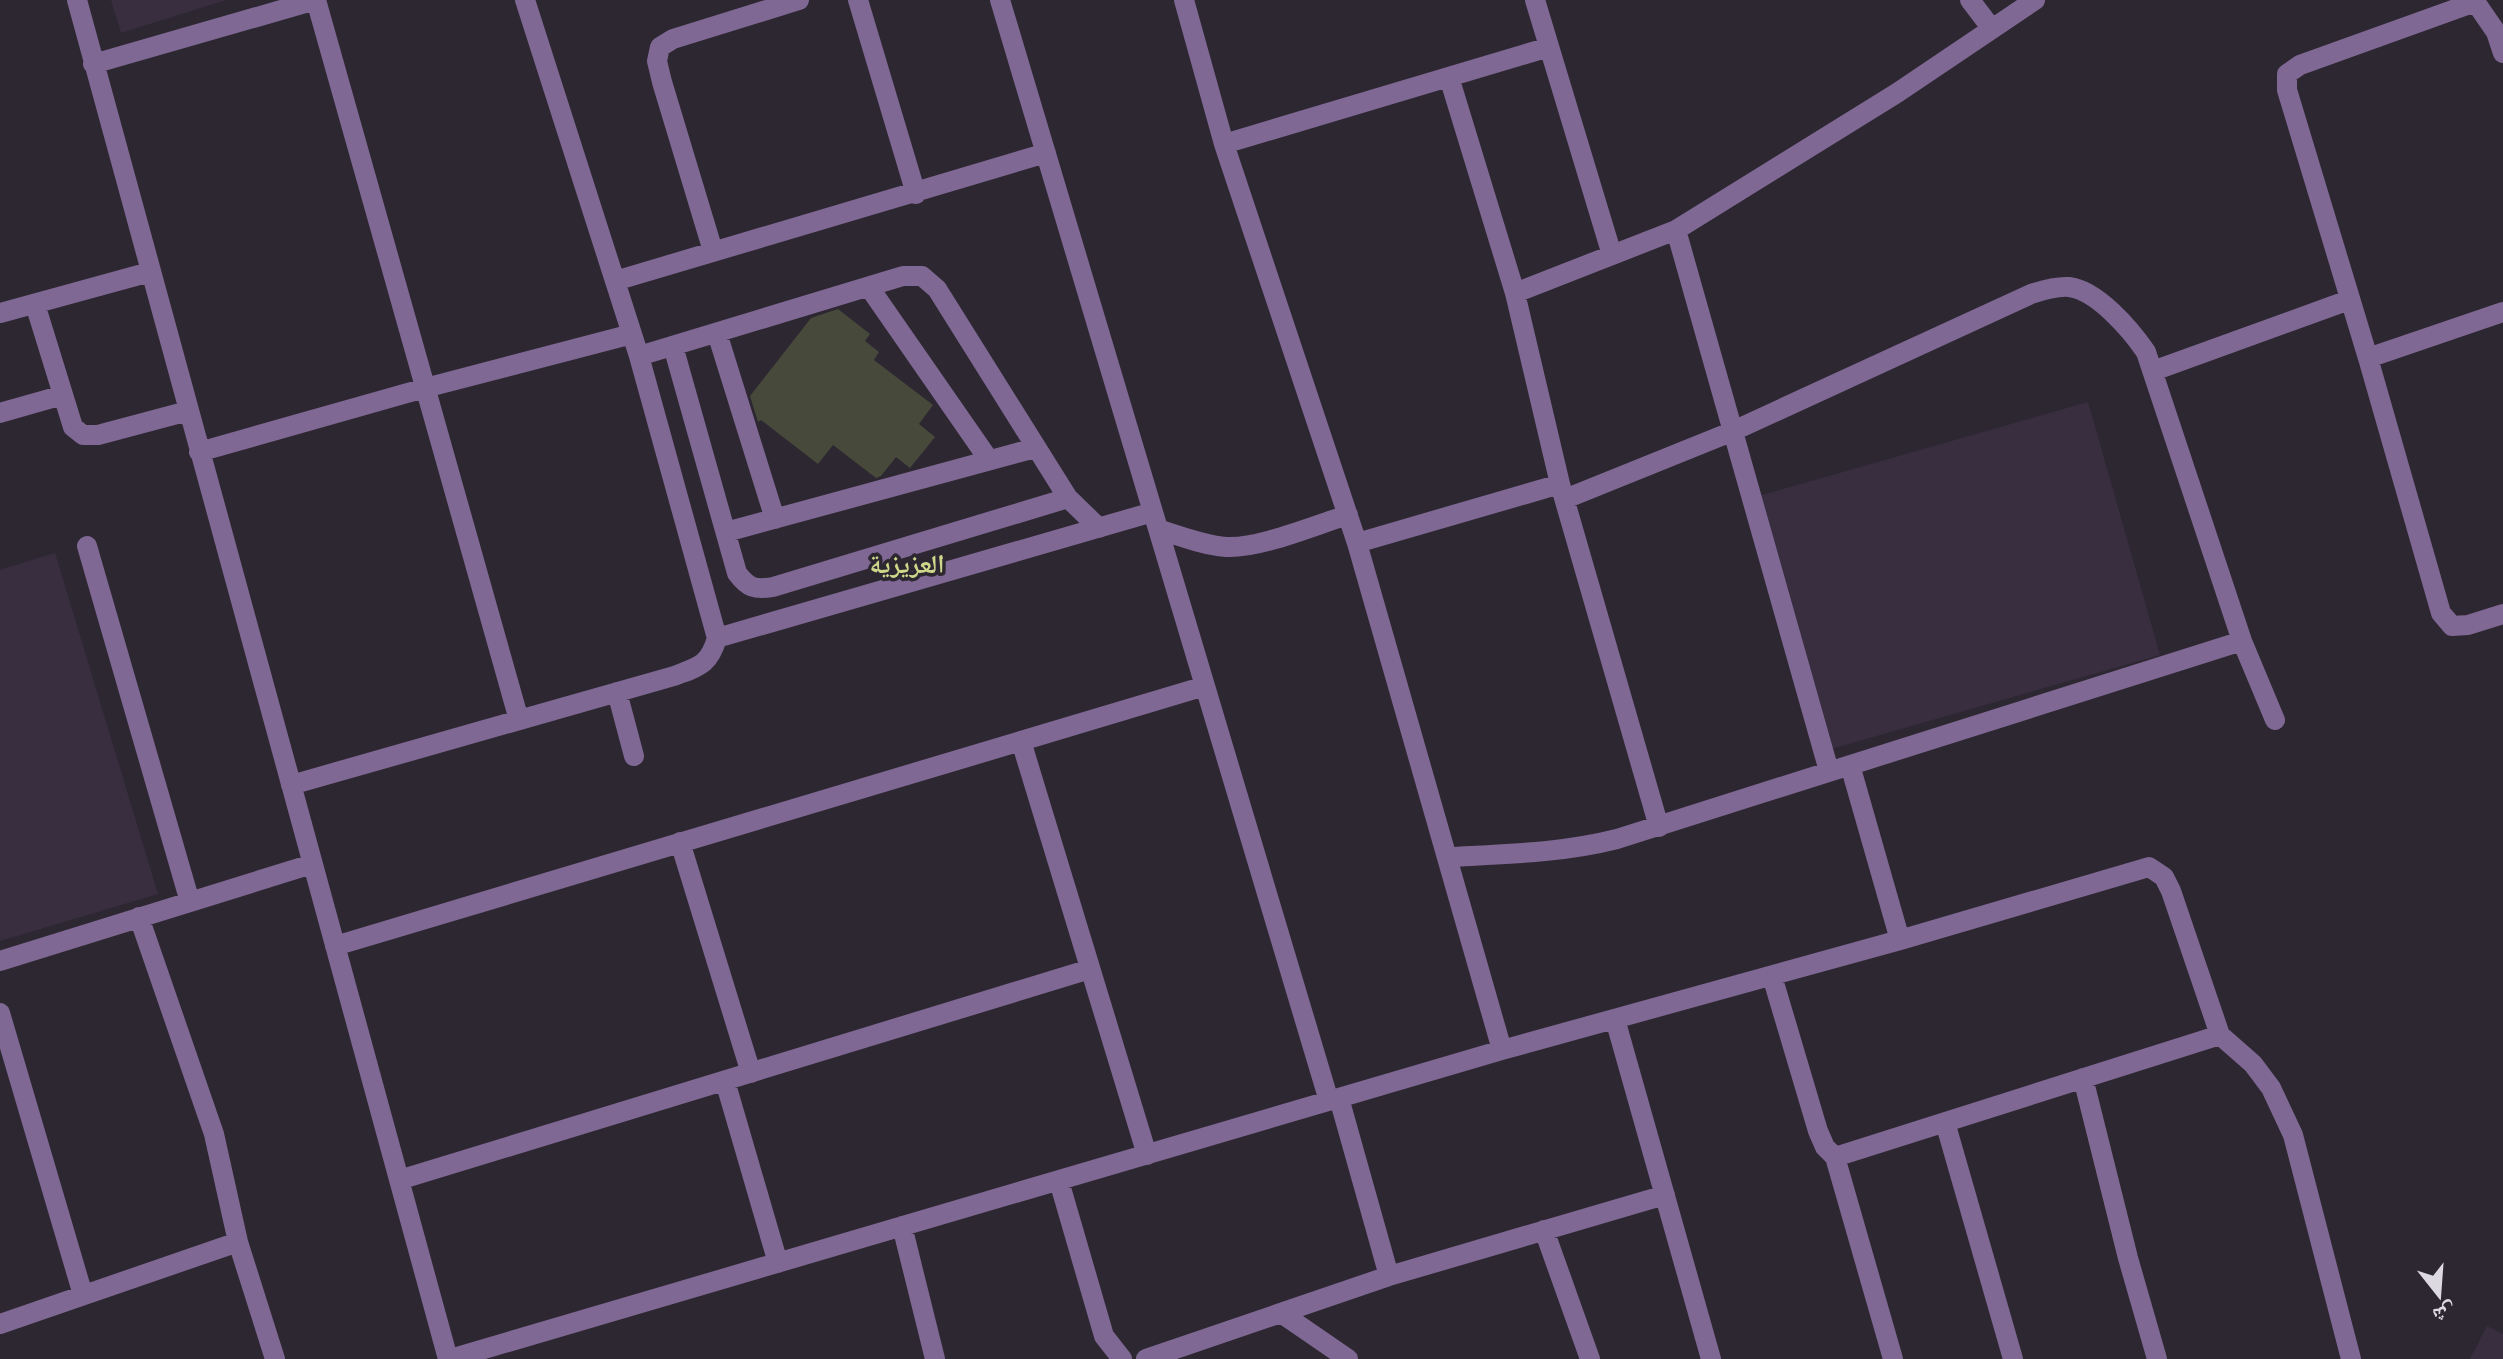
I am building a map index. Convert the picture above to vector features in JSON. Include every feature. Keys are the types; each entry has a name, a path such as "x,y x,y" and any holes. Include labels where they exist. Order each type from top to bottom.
{"street":[{"path":"77,0 449,1359 1502,1050 1900,940 2149,867 2164,877 2171,891 2220,1035 2253,1064 2284,1111 2293,1135 2351,1359"},
{"path":"93,64 316,0 519,720"},
{"path":"291,785 697,667 711,656 717,638 639,356 525,0"},
{"path":"713,251 662,82 657,61 660,47 673,39 799,0"},
{"path":"858,0 916,194"},
{"path":"1000,0 1205,686 1389,1276"},
{"path":"1184,0 1224,144 1357,543 1502,1050"},
{"path":"1535,0 1612,255"},
{"path":"1970,0 1992,29"},
{"path":"1515,293 1676,230 1897,93 2035,0"},
{"path":"2503,53 2496,32 2475,1 2300,65 2287,74 2287,90 2441,613 2452,626 2468,625 2503,614"},
{"path":"1224,144 1549,47"},
{"path":"1449,77 1515,293 1562,491 1659,827"},
{"path":"615,281 1046,153"},
{"path":"1676,230 1829,771"},
{"path":"0,313 150,272"},
{"path":"639,356 903,276 922,276 937,289 1068,498 1099,528"},
{"path":"869,287 989,460"},
{"path":"1357,543 1562,491 1731,432 2017,300 2049,288 2070,287 2091,295 2135,336 2146,352 2242,641 2275,720"},
{"path":"2153,371 2349,300"},
{"path":"35,304 73,427 83,435 98,435 188,411"},
{"path":"2368,358 2503,312"},
{"path":"717,333 775,519"},
{"path":"199,452 632,334"},
{"path":"673,346 737,573 746,585 756,589 773,587 1068,498"},
{"path":"0,413 63,395"},
{"path":"726,532 1035,448"},
{"path":"677,493 712,483"},
{"path":"717,638 1099,528 1156,520 1211,545 1229,547 1247,545 1348,515"},
{"path":"87,546 190,902"},
{"path":"895,550 906,584"},
{"path":"1449,857 1583,847 1659,827 2242,641"},
{"path":"335,946 1205,686"},
{"path":"617,692 634,756"},
{"path":"1021,741 1147,1155"},
{"path":"1850,765 1900,940"},
{"path":"680,842 751,1073"},
{"path":"0,961 312,864"},
{"path":"139,917 214,1134 238,1242 275,1359"},
{"path":"399,1180 1090,969"},
{"path":"1772,976 1818,1131 1825,1147 1835,1157 1893,1359"},
{"path":"0,1013 83,1295"},
{"path":"1615,1019 1711,1359"},
{"path":"1835,1157 2220,1035"},
{"path":"2083,1078 2157,1359"},
{"path":"725,1081 778,1263"},
{"path":"1945,1122 2013,1359"},
{"path":"1059,1181 1104,1336 1122,1359"},
{"path":"1146,1359 1389,1276 1665,1195"},
{"path":"902,1226 935,1359"},
{"path":"1544,1230 1590,1359"},
{"path":"0,1324 238,1242"},
{"path":"1281,1313 1348,1359"}],"shaded area":[{"path":"111,0 226,0 121,33"},
{"path":"2088,402 2160,655 1831,749 1759,496"},
{"path":"55,553 158,894 0,941 0,570"},
{"path":"2487,1326 2503,1334 2503,1359 2470,1359"}],"building":[{"path":"838,309 870,334 865,341 879,352 874,360 933,405 919,424 935,437 910,468 896,457 876,478 833,445 818,464 761,420 758,422 750,396 811,318"}],"district":[{"name":"العزيزية","path":"907,562"}]}
